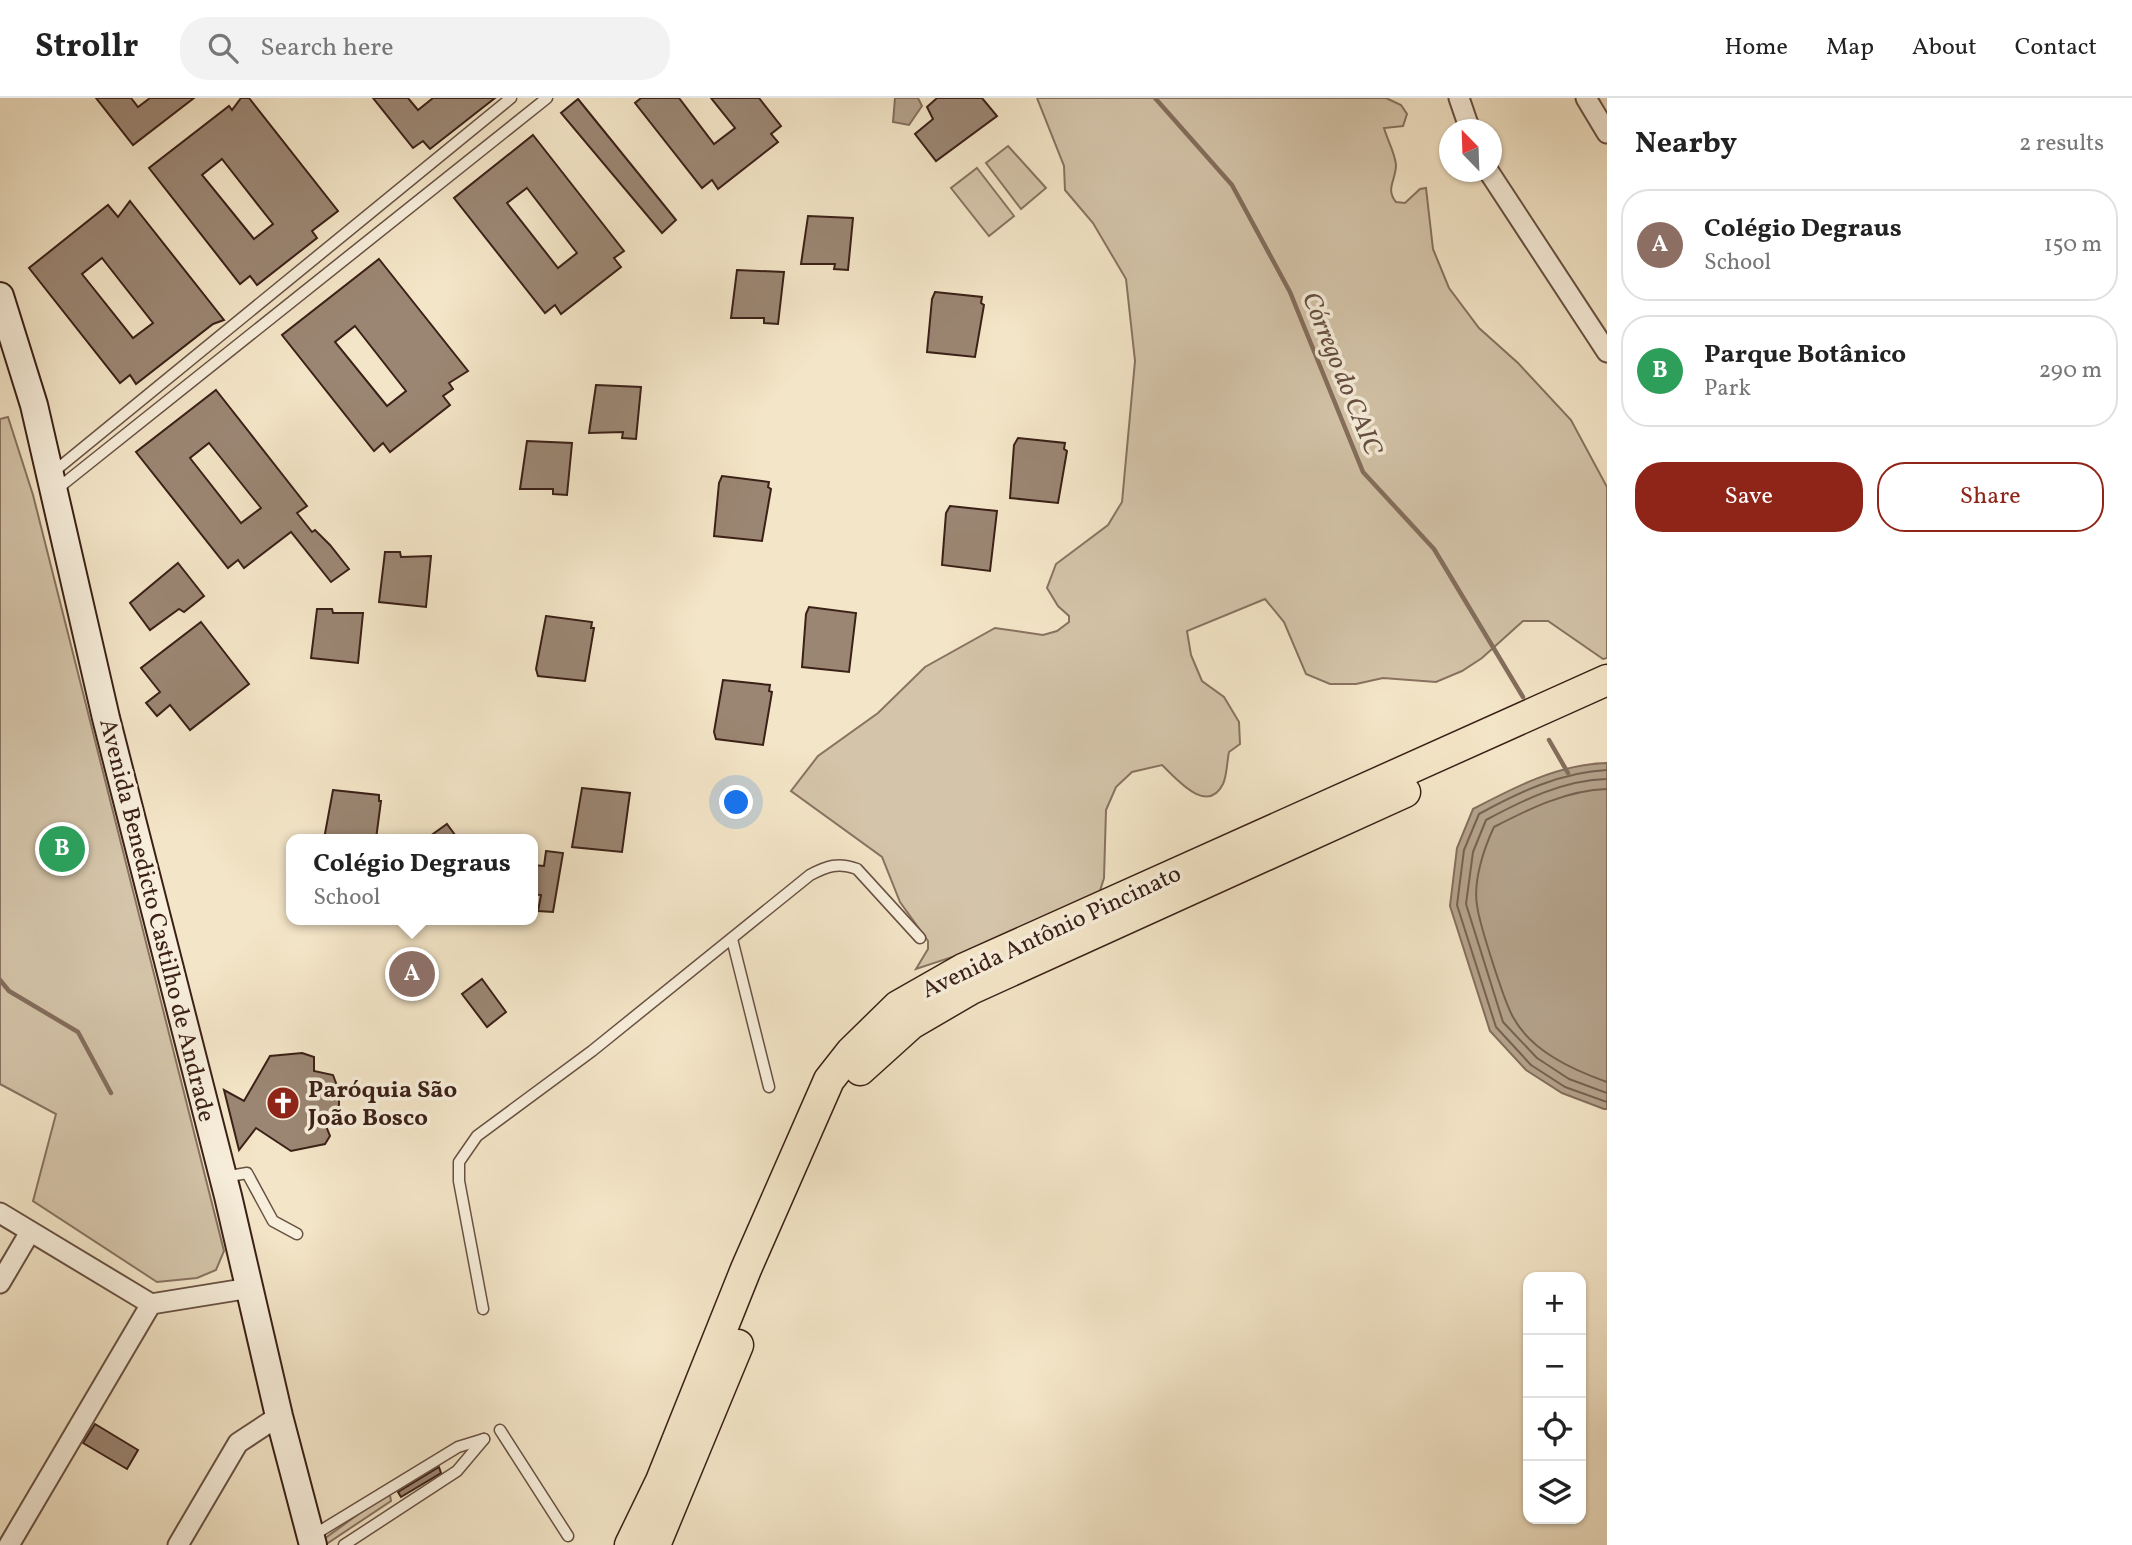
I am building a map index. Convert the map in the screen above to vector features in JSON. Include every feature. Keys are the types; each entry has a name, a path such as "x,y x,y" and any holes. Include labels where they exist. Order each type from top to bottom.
{"main road":[{"name":"Avenida Benedicto Castilho de Andrade","path":"0,296 23,366 106,718 312,1541"},
{"name":"Avenida Antônio Pincinato","path":"651,1544 661,1481 746,1269 829,1080 850,1052 898,1006 927,987 994,954 1607,680"},
{"name":"Avenida Antônio Pincinato","path":"651,1544 686,1475 831,1118 860,1069 885,1045 911,1024 971,989 1607,701"}],"street":[{"path":"1459,98 1466,119"},
{"path":"1586,98 1607,133"},
{"path":"1496,182 1607,352"},
{"path":"0,1213 151,1304 250,1288"},
{"path":"0,1283 30,1232"},
{"path":"9,1545 151,1304"},
{"path":"178,1545 239,1443 279,1416"}],"lane":[{"path":"52,483 113,425 512,98"},
{"path":"52,483 123,436 250,338 547,98"},
{"path":"113,425 123,436"},
{"path":"483,1309 459,1181 459,1162 466,1147 494,1122 592,1051 810,875 834,864 857,869 920,938"},
{"path":"732,939 769,1087"},
{"path":"223,1177 247,1173 273,1221 297,1234"},
{"path":"500,1430 568,1536"},
{"path":"312,1541 458,1447 484,1440 457,1471 344,1545"},
{"path":"396,1486 405,1488 410,1497 406,1505"}],"shaded area":[{"path":"1037,98 1386,98 1401,105 1407,114 1403,126 1384,128 1396,165 1391,189 1393,197 1396,202 1405,203 1420,189 1426,188 1433,249 1449,288 1479,328 1518,363 1571,420 1607,487 1607,658 1603,659 1548,621 1523,621 1482,658 1462,671 1436,682 1383,678 1356,684 1330,684 1306,674 1284,622 1265,599 1187,631 1191,655 1202,681 1224,697 1239,722 1240,744 1229,752 1224,781 1216,793 1209,796 1192,791 1162,765 1132,772 1116,787 1106,810 1104,878 1094,910 916,969 928,949 928,941 900,902 882,857 791,791 818,756 878,713 925,667 995,628 1043,635 1057,631 1069,622 1069,616 1058,606 1047,588 1056,564 1108,525 1122,502 1135,361 1126,279 1093,223 1065,190 1064,166"},
{"path":"1008,146 1046,188 1021,209 986,163"},
{"path":"977,168 1014,216 989,236 951,188"},
{"path":"8,417 33,495 224,1251 216,1270 197,1278 157,1282 33,1201 56,1114 0,1084 0,419"},
{"path":"390,1495 391,1501 325,1545 324,1539 382,1497"}],"water":[{"path":"895,98 918,98 922,106 909,125 893,122"},
{"path":"1607,763 1607,1109 1604,1109 1562,1093 1526,1070 1490,1031 1450,906 1457,848 1473,809 1521,785 1555,772"}],"building":[{"path":"96,98 131,98 138,107 150,98 194,98 133,145"},
{"path":"241,98 249,98 338,211 312,231 317,238 257,285 250,276 240,284 149,168 229,106 232,110","holes":["222,159 273,224 254,239 202,175"]},
{"path":"373,98 408,98 418,110 433,98 495,98 430,149 423,141 413,148"},
{"path":"641,98 679,98 714,144 735,128 711,98 759,98 781,126 771,134 778,142 718,189 712,180 702,188 635,103"},
{"path":"937,98 982,98 997,116 936,161 915,134 933,119 927,107"},
{"path":"578,99 676,220 662,233 561,113"},
{"path":"533,135 624,251 614,258 621,267 561,314 555,305 545,313 454,198","holes":["527,188 577,253 558,268 507,203"]},
{"path":"130,201 224,320 213,324 136,384 130,375 120,383 29,268 108,205 118,217","holes":["102,258 153,323 133,338 82,274"]},
{"path":"808,216 853,218 848,270 834,269 835,264 801,264"},
{"path":"379,259 468,371 449,383 453,389 443,396 450,405 390,452 383,443 374,451 282,335","holes":["355,326 406,391 387,406 335,342"]},
{"path":"737,270 784,272 778,324 764,323 764,318 731,318"},
{"path":"935,292 982,297 981,303 984,305 975,357 927,352"},
{"path":"596,385 641,387 636,439 622,438 623,432 589,433"},
{"path":"216,390 307,506 297,513 312,532 315,530 330,545 349,569 331,582 291,532 244,568 238,560 228,568 136,452","holes":["209,443 261,508 241,523 190,458"]},
{"path":"1018,438 1065,443 1064,449 1067,451 1058,503 1010,498 1014,445"},
{"path":"527,441 572,443 567,495 553,494 553,489 520,489"},
{"path":"722,476 769,482 768,487 771,489 762,541 714,536"},
{"path":"950,506 997,511 990,571 942,565 946,513"},
{"path":"385,552 400,552 401,557 431,556 426,607 379,602"},
{"path":"178,563 204,596 184,612 179,609 150,630 130,603"},
{"path":"809,607 856,613 849,672 802,667 806,614"},
{"path":"317,609 332,609 333,613 363,613 358,663 311,658"},
{"path":"546,616 592,622 591,628 594,628 585,681 538,676 536,669"},
{"path":"201,622 249,684 190,730 170,705 157,716 146,703 160,692 141,668"},
{"path":"723,680 770,685 769,691 772,692 763,745 716,739 714,732"},
{"path":"582,788 630,793 622,852 572,847"},
{"path":"333,790 379,795 381,801 377,834 325,834"},
{"path":"447,824 454,834 433,834"},
{"path":"546,851 563,853 553,912 538,911 541,895 538,895 538,865 544,866"},
{"path":"482,979 506,1012 487,1027 462,994"},
{"name":"Paróquia São João Bosco","path":"302,1053 314,1057 314,1071 333,1075 339,1091 339,1109 324,1121 330,1136 325,1144 291,1151 256,1128 239,1150 224,1090 244,1101 270,1056"},
{"path":"95,1424 138,1450 127,1469 83,1443"},
{"path":"439,1467 441,1473 401,1497 398,1492"}],"waterway":[{"name":"Córrego do CAIC","path":"1155,98 1232,185 1290,292 1363,472 1434,549 1523,697"},
{"path":"1549,740 1568,773"},
{"path":"0,980 9,991 78,1032 111,1093"}],"place":[{"name":"Parque Botânico","path":"62,849"},
{"name":"Colégio Degraus","path":"412,974"},
{"name":"Paróquia São João Bosco","path":"283,1103"}]}
